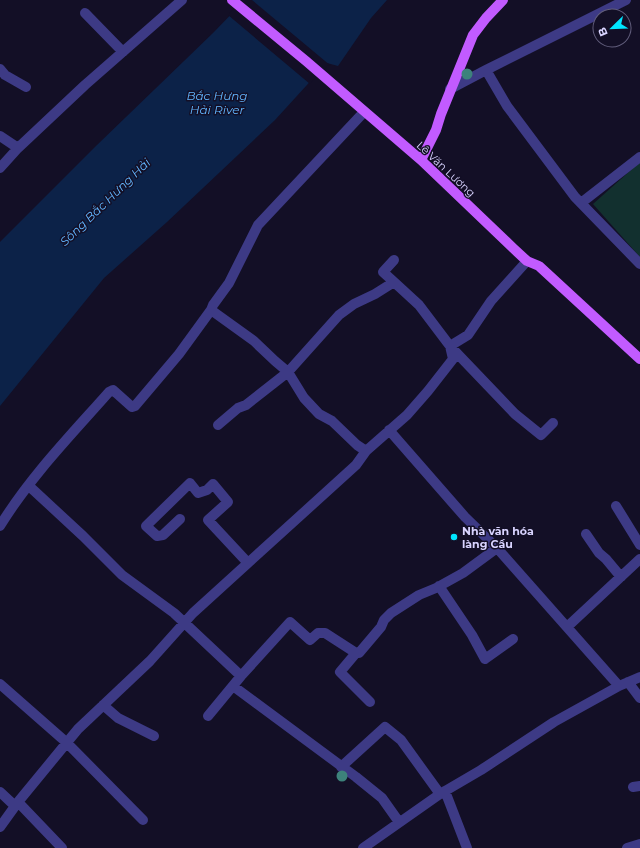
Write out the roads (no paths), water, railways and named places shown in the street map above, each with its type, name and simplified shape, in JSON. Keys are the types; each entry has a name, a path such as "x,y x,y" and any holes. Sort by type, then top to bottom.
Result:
{"main road":[{"name":"Lê Văn Lương","path":"232,0 334,85 420,160 527,261 539,266 640,359"},
{"path":"420,160 436,130 450,89 473,35 503,0"}],"street":[{"path":"0,168 18,148 182,0"},
{"path":"450,89 626,0"},
{"path":"85,13 123,52"},
{"path":"0,69 5,74 26,87"},
{"path":"486,70 508,106 575,197 640,264"},
{"path":"0,526 13,504 109,392 113,390 132,407 135,406 179,354 211,310 229,283 258,226 364,112"},
{"path":"0,136 18,148"},
{"path":"581,203 640,157"},
{"path":"394,260 383,272 419,305 450,346 515,414 541,435 553,423"},
{"path":"450,346 468,335 491,301 527,261"},
{"path":"218,425 238,408 246,405 288,372 339,315 354,304 375,294 394,282"},
{"path":"211,310 254,341 288,372 304,398 319,414 332,421 356,445 366,451"},
{"path":"0,827 16,804 66,742 150,660 193,613 356,465 366,451 407,415 453,359 450,346"},
{"path":"389,430 465,517 497,548 567,627 640,698"},
{"path":"180,519 163,534 157,536 146,526 190,483 198,493 207,490 213,484 228,502 208,520 248,563"},
{"path":"29,486 83,536 122,575 174,613 241,676"},
{"path":"616,506 640,545"},
{"path":"586,534 599,553 621,577"},
{"path":"370,702 340,672 356,653 359,653 391,613 419,595 440,586 463,573 497,548"},
{"path":"567,627 640,559"},
{"path":"440,586 472,635 485,659 513,639"},
{"path":"208,716 232,686 290,622 310,640 318,633 325,633 356,653"},
{"path":"363,848 443,792 554,722 624,684 640,677"},
{"path":"0,684 66,742 143,820"},
{"path":"232,686 356,777 382,798 399,822"},
{"path":"103,705 118,718 154,736"},
{"path":"341,767 385,727 401,740 443,792 467,848"},
{"path":"0,792 16,804 62,848"},
{"path":"627,848 640,844"}],"water":[{"name":"Bắc Hưng Hải River","path":"245,0 387,0 371,18 338,66 327,63 275,120 167,222 104,278 0,406 0,242"}],"place":[{"name":"Nhà văn hóa làng Cầu","path":"454,537"}],"water label":[{"name":"Sông Bắc Hưng Hải","path":"105,202"}]}
